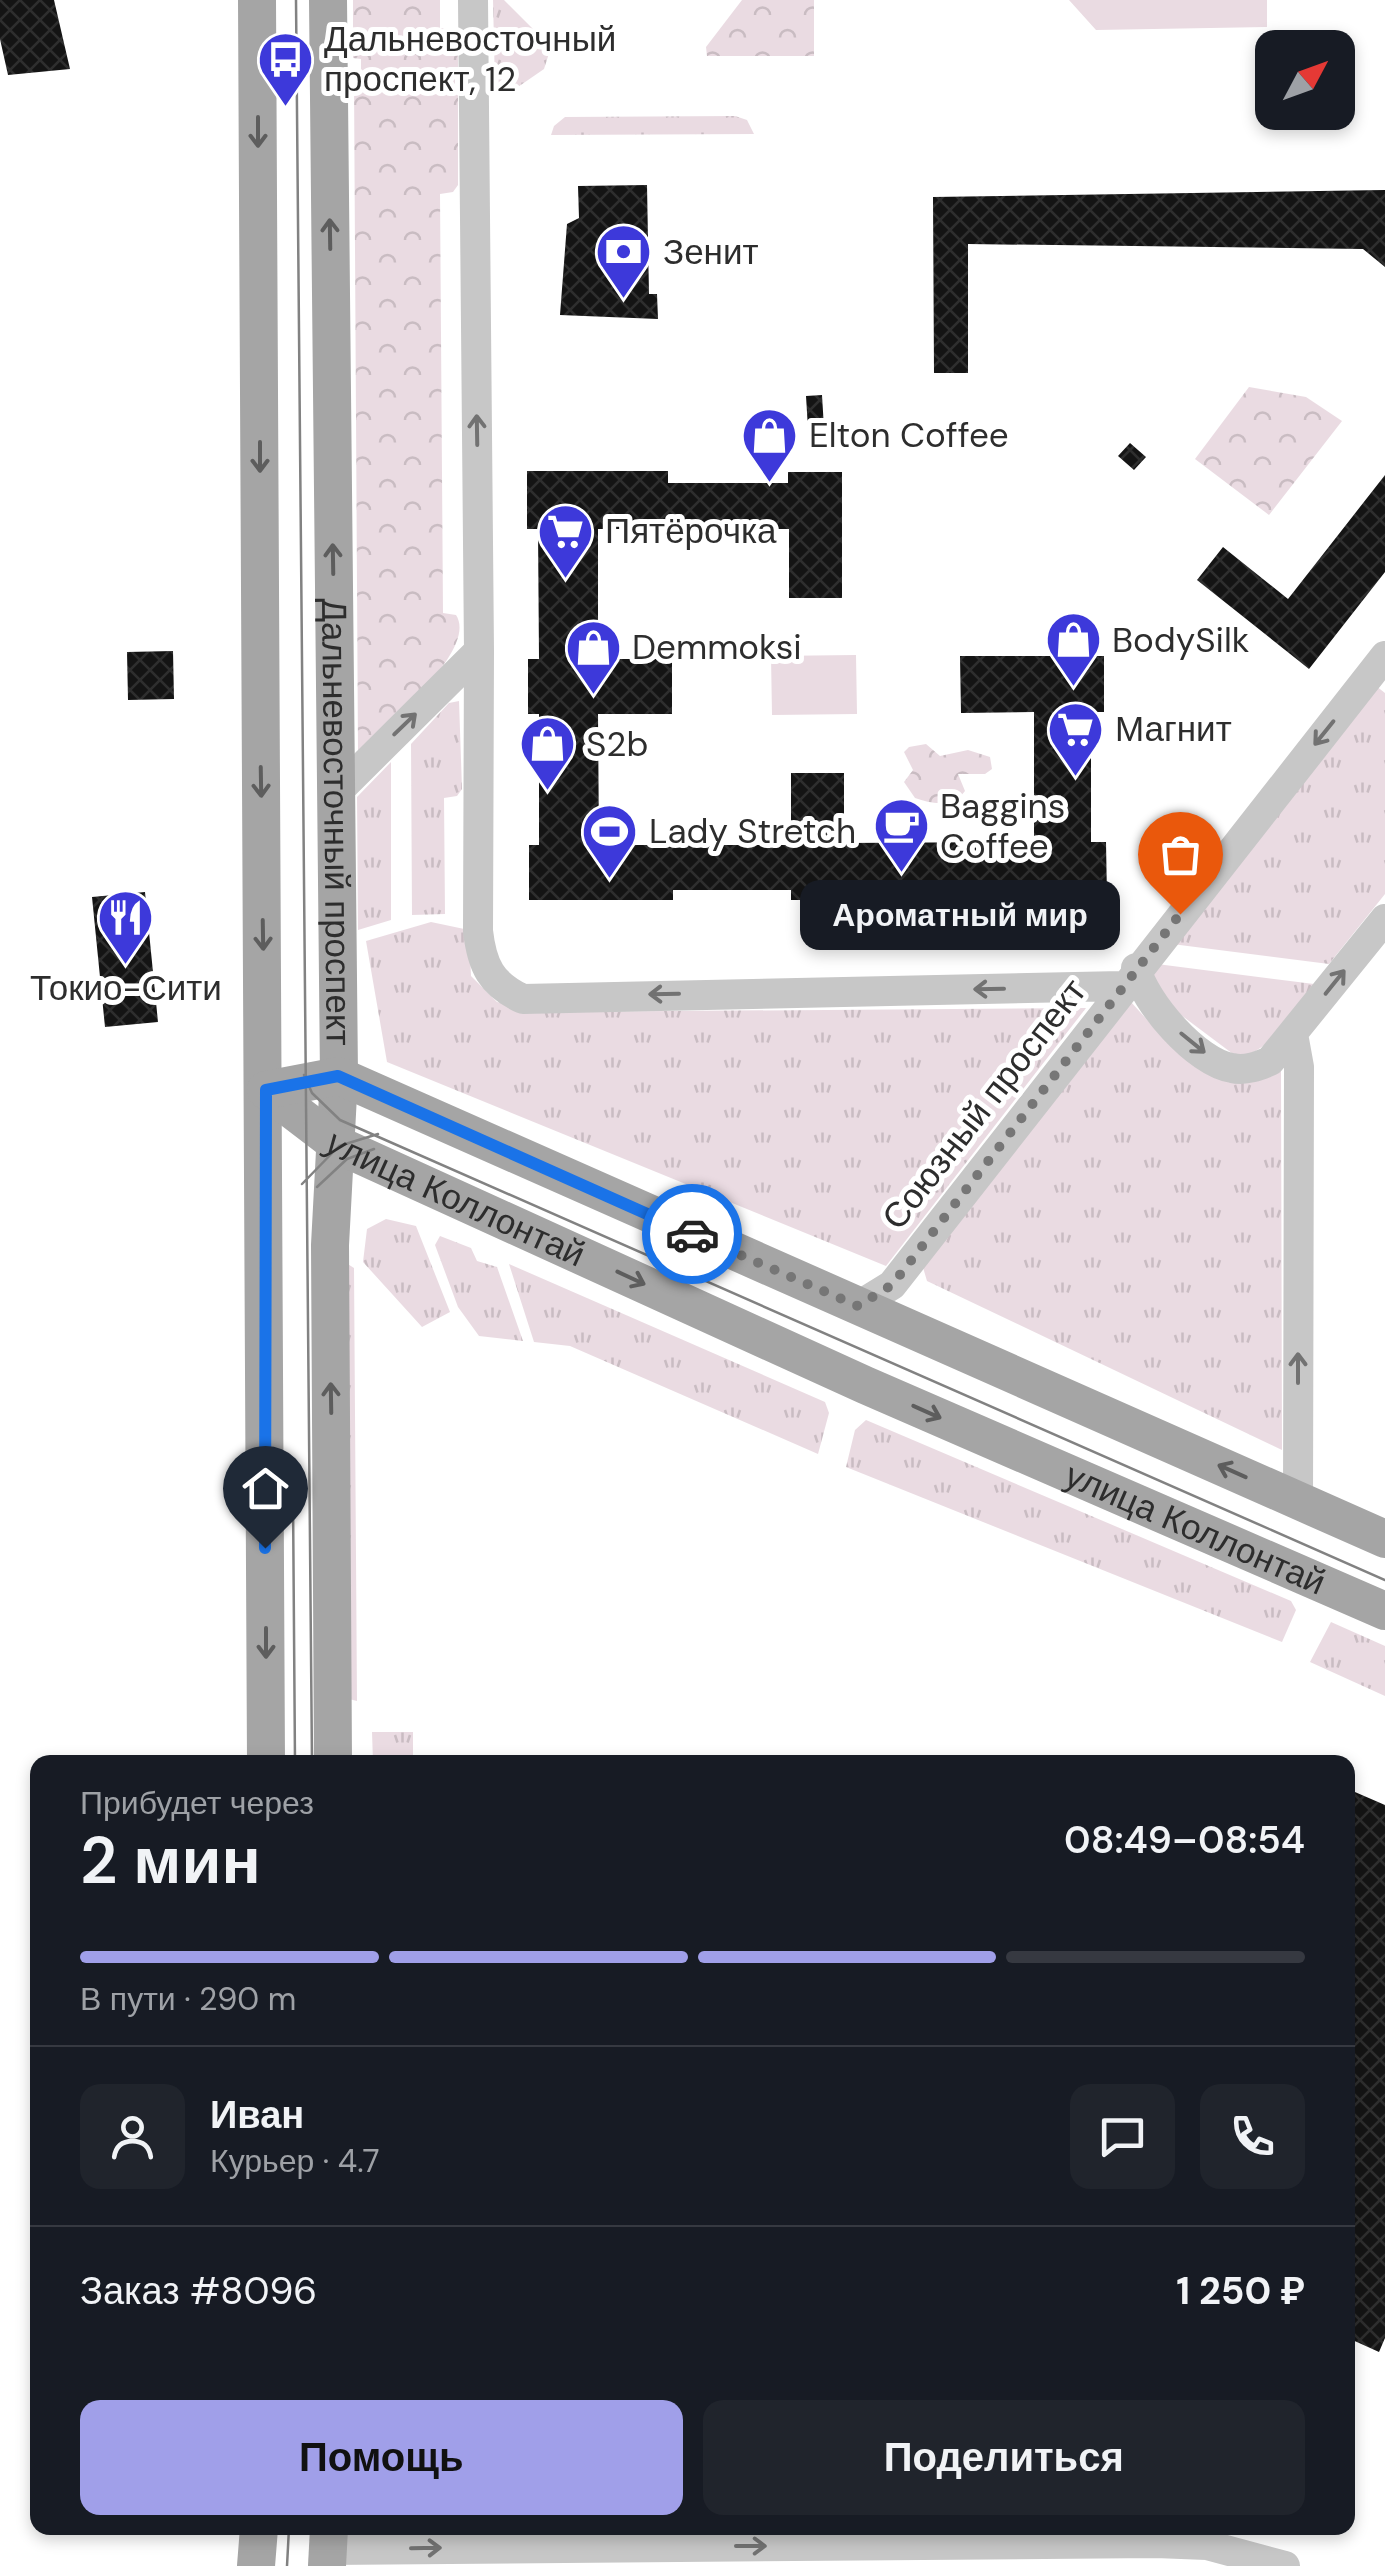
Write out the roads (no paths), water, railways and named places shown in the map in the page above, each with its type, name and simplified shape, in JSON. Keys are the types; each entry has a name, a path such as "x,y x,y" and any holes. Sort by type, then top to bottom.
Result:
{"main road":[{"name":"Дальневосточный проспект","path":"257,0 266,1090 266,1755"},
{"name":"Дальневосточный проспект","path":"328,0 338,1076 338,1144 330,1245 333,1755"},
{"name":"улица Коллонтай","path":"266,1090 338,1076 1385,1539"},
{"name":"улица Коллонтай","path":"266,1090 338,1144 866,1385 1385,1611"},
{"path":"256,2566 258,2535"}],"street":[{"path":"473,0 478,918 484,968 507,992 524,998 1129,977 1156,1014 1219,1064 1253,1068 1270,1061 1385,919"},
{"path":"336,793 479,651"},
{"name":"Союзный проспект","path":"858,1306 892,1285 1129,977 1385,656"},
{"path":"1293,1034 1299,1068 1298,1500"},
{"path":"328,2548 1156,2543 1206,2545 1285,2566"}],"tram line":[{"path":"296,0 312,1755"},
{"path":"304,1075 312,1093 340,1120 1385,1580"},
{"path":"302,1184 339,1146 378,1134"},
{"path":"317,1187 347,1159 374,1149"},
{"path":"293,1498 295,1755"},
{"path":"287,2566 289,2535"}],"place":[{"name":"Дальневосточный проспект, 12","path":"285,108"},
{"name":"Зенит","path":"624,301"},
{"name":"Elton Coffee","path":"770,484"},
{"name":"Пятёрочка","path":"566,580"},
{"name":"BodySilk","path":"1073,689"},
{"name":"Demmoksi","path":"593,696"},
{"name":"Магнит","path":"1076,778"},
{"name":"S2b","path":"547,793"},
{"name":"Baggins Coffee","path":"901,875"},
{"name":"Lady Stretch","path":"610,880"},
{"name":"Ароматный мир","path":"1180,914"},
{"name":"Токио-Сити","path":"126,966"}]}
